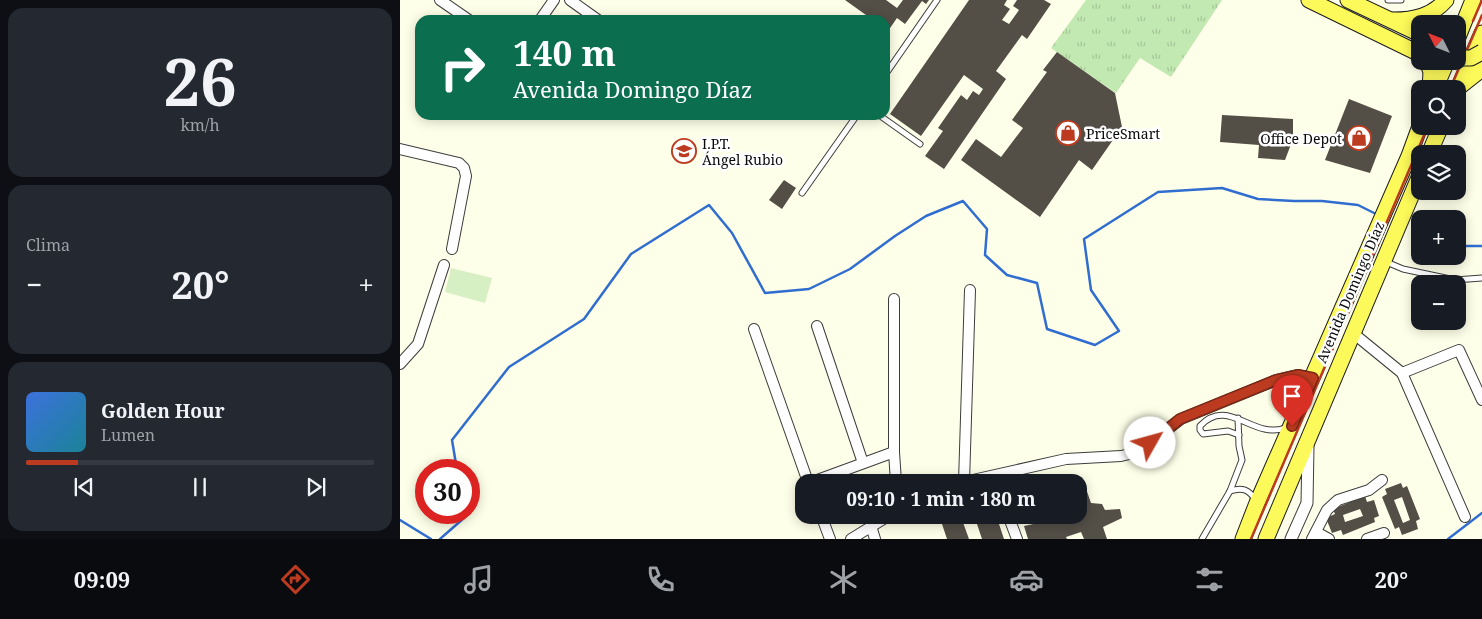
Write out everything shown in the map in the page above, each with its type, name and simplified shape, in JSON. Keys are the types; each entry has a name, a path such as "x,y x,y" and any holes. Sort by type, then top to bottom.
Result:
{"main road":[{"path":"1309,0 1411,50"},
{"path":"1322,0 1411,31"},
{"path":"1348,0 1411,38"},
{"path":"1387,23 1408,20 1432,13 1446,0"},
{"path":"1466,17 1473,0"},
{"path":"1462,80 1482,33"},
{"path":"1466,58 1471,58 1482,52"},
{"path":"1466,83 1480,72"},
{"name":"Avenida Domingo Díaz","path":"1243,539 1417,135"},
{"name":"Avenida Domingo Díaz","path":"1266,539 1411,196"}],"street":[{"path":"440,0 462,15"},
{"path":"544,15 554,0"},
{"path":"570,0 591,15"},
{"path":"400,148 459,163 464,168 466,176 452,248"},
{"path":"400,364 418,344 444,265"},
{"path":"964,474 970,290"},
{"path":"894,299 895,474"},
{"path":"817,326 863,463"},
{"path":"754,329 805,474"},
{"path":"1352,333 1402,373 1465,517"},
{"path":"1402,373 1458,350 1482,400"},
{"path":"999,474 1066,459 1121,456 1138,452 1180,419 1212,412 1276,380 1298,375 1313,378"},
{"path":"1291,539 1307,503 1308,438"},
{"path":"833,474 894,452"},
{"path":"1313,539 1327,510 1332,505 1338,500 1369,490 1382,480"},
{"path":"824,524 830,539"},
{"path":"851,539 874,524"},
{"path":"1011,524 1017,539"},
{"path":"871,526 875,539"},
{"path":"1368,539 1384,533"},
{"path":"1313,539 1320,534 1329,539"}],"lane":[{"path":"890,68 938,0"},
{"path":"1388,0 1401,0"},
{"path":"802,193 853,120"},
{"path":"886,120 920,144"},
{"path":"1384,261 1403,269 1455,280 1482,278"},
{"path":"1238,435 1228,431 1203,434 1200,426 1212,412 1230,415 1267,431 1280,430 1292,426"},
{"path":"1202,539 1230,491 1242,460 1238,435 1238,418"},
{"path":"1230,491 1240,488 1247,490 1258,503"}],"green space":[{"path":"1086,0 1222,0 1171,77 1140,58 1116,93 1051,48"},
{"path":"451,268 492,278 485,303 445,292"}],"building":[{"path":"845,0 886,0 897,8 903,0 929,0 926,4 922,1 905,24 897,18 890,28 890,15 866,15"},
{"path":"969,0 1007,0 1004,5 1010,9 1002,20 1009,24 1019,10 1013,6 1017,0 1044,0 1051,4 1027,39 1022,35 996,71 1006,79 944,169 925,156 943,131 938,128 961,95 967,100 973,91 979,95 983,89 964,75 921,136 890,114"},
{"name":"PriceSmart","path":"1057,52 1115,93 1122,127 1092,170 1079,160 1040,217 961,160 976,139 1001,157 1023,128 1012,120 1047,72 1043,70"},
{"name":"Office Depot","path":"1349,99 1392,116 1370,173 1325,160"},
{"path":"1222,115 1293,119 1293,139 1285,160 1258,158 1259,145 1220,142"},
{"path":"784,180 796,188 782,209 769,200"},
{"path":"1401,483 1403,488 1407,486 1420,519 1416,521 1418,529 1402,535 1399,527 1395,529 1382,497 1387,494 1385,489","holes":["1402,497 1410,520 1403,523 1394,500"]},
{"path":"1087,491 1091,503 1102,504 1105,510 1120,509 1122,518 1103,527 1107,539 1084,539 1081,532 1066,537 1067,539 1028,539 1024,526 1033,524 1087,524"},
{"path":"1365,496 1367,502 1374,500 1379,516 1374,518 1375,522 1343,535 1341,530 1332,533 1326,518 1335,514 1333,509","holes":["1360,509 1363,516 1345,522 1343,515"]},
{"path":"942,524 964,524 969,539 947,539"},
{"path":"977,524 999,524 1004,539 982,539"}],"waterway":[{"path":"455,459 452,440 509,367 584,319 631,254 709,205 732,233 765,293 809,289 850,269 926,216 963,201 987,229 985,255 1007,275 1037,283 1047,329 1095,345 1119,331 1091,290 1084,239 1158,192 1222,188 1258,199 1322,201 1358,205 1374,213"},
{"path":"1466,246 1482,246"},
{"path":"1448,539 1482,513"},
{"path":"400,520 431,539"},
{"path":"440,539 457,524"}],"railway":[{"path":"1473,21 1482,0"},
{"path":"1454,80 1482,15"},
{"path":"1251,539 1424,135"}],"place":[{"name":"PriceSmart","path":"1068,133"},
{"name":"Office Depot","path":"1359,138"},
{"name":"I.P.T. Ángel Rubio","path":"684,151"}],"route":[{"path":"1150,443 1180,419 1276,380 1298,375 1313,378 1292,426"}]}
